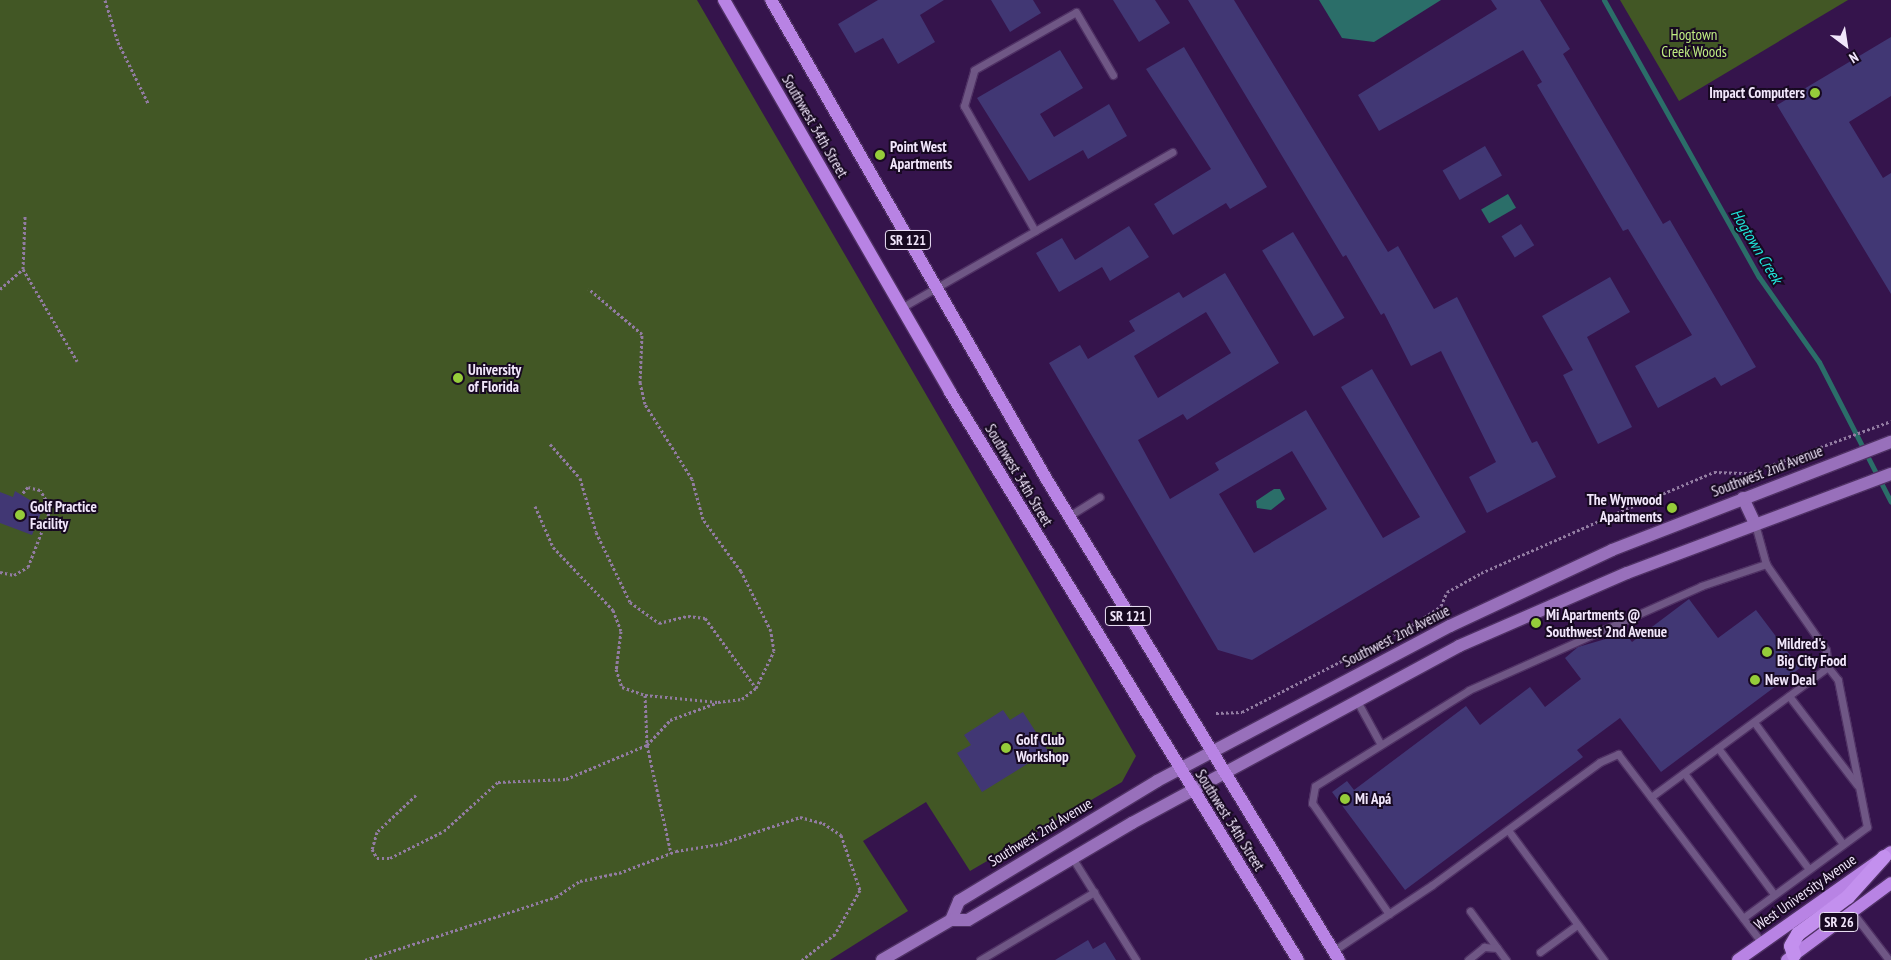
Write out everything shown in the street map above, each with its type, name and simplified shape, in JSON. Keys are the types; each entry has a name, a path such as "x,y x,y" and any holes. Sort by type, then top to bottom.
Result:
{"highway":[{"path":"1790,957 1791,946 1798,934 1848,897 1888,854"}],"main road":[{"name":"Southwest 34th Street","path":"724,0 901,308 1192,790 1298,960"},
{"name":"Southwest 34th Street","path":"771,0 1069,516 1223,774 1336,956"},
{"name":"Southwest 2nd Avenue","path":"951,920 959,901 1179,768 1450,626 1612,550 1811,471 1891,442"},
{"path":"884,960 951,920 968,920 1192,790 1357,701 1548,605 1820,499 1891,474"},
{"path":"1743,498 1755,524"},
{"name":"West University Avenue","path":"1738,960 1888,854"},
{"name":"SR 26","path":"1790,957 1891,883"}],"lane":[{"path":"1035,231 964,106 974,70 1076,12 1113,75"},
{"path":"901,308 1172,152"},
{"path":"1069,516 1100,497"},
{"path":"1743,918 1867,827 1838,680 1828,667 1826,650 1766,564 1755,524"},
{"path":"1389,914 1312,803 1315,786 1380,743 1469,690 1554,650 1766,564"},
{"path":"1652,797 1828,667"},
{"path":"1789,696 1859,787"},
{"path":"1357,701 1380,743"},
{"path":"1754,722 1843,844"},
{"path":"1718,748 1809,869"},
{"path":"1336,956 1389,914 1618,754 1762,943"},
{"path":"1684,773 1774,894"},
{"path":"1508,830 1604,960"},
{"path":"1073,859 1136,960"},
{"path":"980,960 1094,892"},
{"path":"1470,911 1506,960"},
{"path":"1852,912 1889,960"},
{"path":"1540,952 1578,924"},
{"path":"1468,960 1484,947 1498,948"}],"path":[{"path":"105,0 118,42 148,103"},
{"path":"25,216 23,269 77,361"},
{"path":"0,288 23,269"},
{"path":"535,506 553,547 613,610 622,638 616,663 619,683 645,696 718,702 742,699 756,688 774,651 771,631 742,571 703,519 685,466 645,404 640,383 642,334 589,288"},
{"path":"1216,713 1242,712 1416,623 1441,606 1447,592 1529,551 1714,472 1750,473 1891,421"},
{"path":"550,444 580,478 596,532 630,602 659,623 688,616 705,618 756,688"},
{"path":"0,572 14,575 28,567 51,508 40,490 28,487 22,494"},
{"path":"645,696 647,745 671,853"},
{"path":"416,795 378,832 372,850 377,858 390,858 444,831 498,782 510,778 555,783 647,745 670,720 718,702"},
{"path":"365,960 551,899 580,881 620,873 671,853 720,844 790,818 805,817 836,830 845,842 859,896 828,943 802,960"}],"green space":[{"name":"University of Florida","path":"0,0 697,0 1136,756 1122,782 970,871 926,802 863,841 908,911 830,960 0,960"},
{"name":"Hogtown Creek Woods","path":"1620,0 1848,0 1679,101"}],"shaded area":[{"path":"1319,0 1441,0 1374,42 1342,38"},
{"path":"1508,194 1516,208 1489,223 1481,210"},
{"path":"1274,489 1280,489 1285,499 1271,510 1257,508 1256,501"}],"building":[{"path":"878,0 944,0 920,15 935,42 898,64 883,38 855,53 838,24"},
{"path":"991,0 1033,0 1041,13 1010,32"},
{"path":"1113,0 1155,0 1170,23 1139,42"},
{"path":"1188,0 1234,0 1388,252 1398,246 1434,309 1457,297 1532,443 1537,441 1556,477 1487,513 1469,477 1496,462 1441,351 1411,366 1384,313 1381,315 1346,255 1343,257"},
{"path":"1491,0 1540,0 1570,49 1563,54 1663,224 1670,220 1756,367 1721,386 1715,377 1658,408 1635,366 1692,335 1628,229 1623,231 1537,85 1542,82 1523,50 1379,131 1358,95 1497,9"},
{"path":"1891,37 1891,96 1849,122 1883,178 1891,173 1891,294 1777,105"},
{"path":"1184,47 1267,187 1230,209 1226,203 1173,235 1154,204 1211,169 1146,69"},
{"path":"1060,50 1083,88 1040,114 1054,137 1109,104 1127,136 1088,159 1083,150 1029,181 977,98"},
{"path":"1485,146 1502,175 1460,200 1443,170"},
{"path":"1521,224 1534,245 1515,257 1501,236"},
{"path":"1129,226 1149,257 1110,281 1102,267 1059,292 1036,253 1062,238 1075,260"},
{"path":"1293,232 1345,318 1314,336 1262,251"},
{"path":"1225,273 1279,363 1187,420 1183,414 1138,440 1170,499 1219,470 1215,463 1306,410 1383,538 1420,517 1341,387 1372,369 1466,532 1252,660 1218,650 1049,363 1080,345 1088,359 1135,331 1129,321 1179,292 1183,298","holes":["1206,312 1231,353 1158,398 1134,356","1292,451 1327,509 1254,553 1219,494"]},
{"path":"1610,277 1630,312 1587,337 1632,427 1598,444 1563,375 1573,370 1542,316"},
{"name":"Golf Practice Facility","path":"15,491 43,508 32,535 0,523 0,492 13,497"},
{"path":"1689,599 1718,638 1756,610 1800,668 1661,772 1620,718 1577,750 1583,757 1405,890 1332,792 1347,781 1354,790 1466,706 1480,725 1530,687 1545,707 1581,679 1565,658 1578,647 1609,638 1621,628 1632,642"},
{"name":"Golf Club Workshop","path":"1003,710 1010,720 1023,712 1048,751 982,792 957,753 971,745 964,735"},
{"path":"1088,940 1093,949 1105,942 1116,960 1055,960"}],"waterway":[{"name":"Hogtown Creek","path":"1604,0 1759,277 1819,362 1891,502"}],"place":[{"name":"Impact Computers","path":"1815,93"},
{"name":"Point West Apartments","path":"880,155"},
{"name":"University of Florida","path":"458,378"},
{"name":"The Wynwood Apartments","path":"1672,508"},
{"name":"Golf Practice Facility","path":"20,515"},
{"name":"Mi Apartments @ Southwest 2nd Avenue","path":"1536,623"},
{"name":"Mildred's Big City Food","path":"1767,652"},
{"name":"New Deal","path":"1755,680"},
{"name":"Golf Club Workshop","path":"1006,748"},
{"name":"Mi Apá","path":"1345,799"}]}
